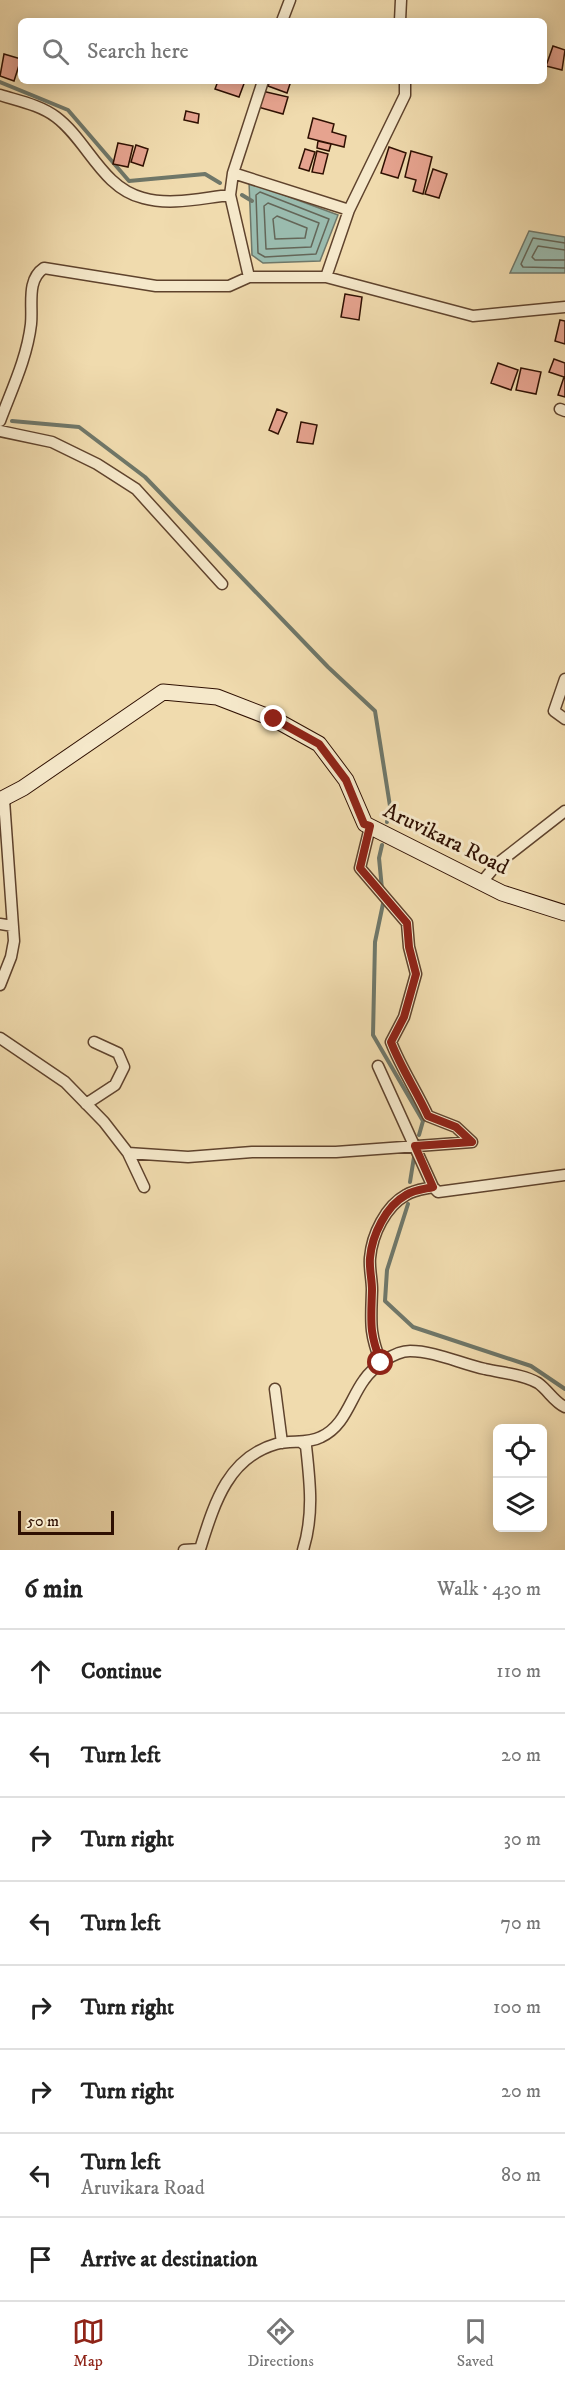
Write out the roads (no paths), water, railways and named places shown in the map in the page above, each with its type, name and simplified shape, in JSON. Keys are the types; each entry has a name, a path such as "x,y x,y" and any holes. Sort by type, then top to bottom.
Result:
{"main road":[{"name":"Aruvikara Road","path":"2,800 163,692 217,697 274,719 319,744 346,780 364,824 502,892 565,913"}],"street":[{"path":"283,18 290,0"},
{"path":"400,18 401,0"},
{"path":"249,277 230,195 233,173 262,84"},
{"path":"326,277 349,210 405,95 405,84"},
{"path":"0,95 42,108 57,118 118,188 141,198 166,202 230,195"},
{"path":"233,173 349,210"},
{"path":"0,421 25,354 31,324 32,286 35,278 44,268 50,267 115,281 156,286 229,286 249,277 326,277 473,316 565,307"},
{"path":"0,431 52,442 98,464 136,489 222,584"},
{"path":"565,679 554,711 565,719"},
{"path":"0,985 12,957 14,941 2,800"},
{"path":"482,882 497,864 565,811"},
{"path":"128,1153 188,1156 472,1142 456,1127 428,1116 418,1094 401,1069 391,1042 404,1017 416,974 409,947 407,923 392,903 373,886 360,868 370,826"},
{"path":"0,924 13,926"},
{"path":"0,1038 65,1082 87,1104 128,1153 144,1187"},
{"path":"87,1104 115,1085 124,1067 118,1053 94,1042"},
{"path":"378,1066 433,1187 441,1193 528,1178 565,1175"},
{"path":"381,1363 372,1338 369,1317 372,1290 370,1259 373,1241 394,1204 408,1193 433,1187"},
{"path":"184,1550 200,1549 218,1494 236,1468 263,1448 319,1438 346,1413 364,1379 381,1363 410,1351 517,1375 538,1384 565,1407"},
{"path":"275,1389 282,1443"},
{"path":"301,1442 306,1446 311,1491 309,1530 303,1550"}],"water":[{"path":"249,182 338,215 320,261 263,263 252,255"},
{"path":"529,231 565,237 565,273 510,273"}],"waterway":[{"path":"0,82 68,110 129,181 205,174 220,183"},
{"path":"242,195 252,201"},
{"path":"12,421 79,427 145,477 328,667 375,711 390,806 387,822"},
{"path":"382,845 379,858 382,889"},
{"path":"384,899 375,942 373,1035 423,1121 419,1135"},
{"path":"410,1182 414,1157"},
{"path":"408,1204 387,1270 385,1301 413,1327 531,1366 565,1389"}]}
